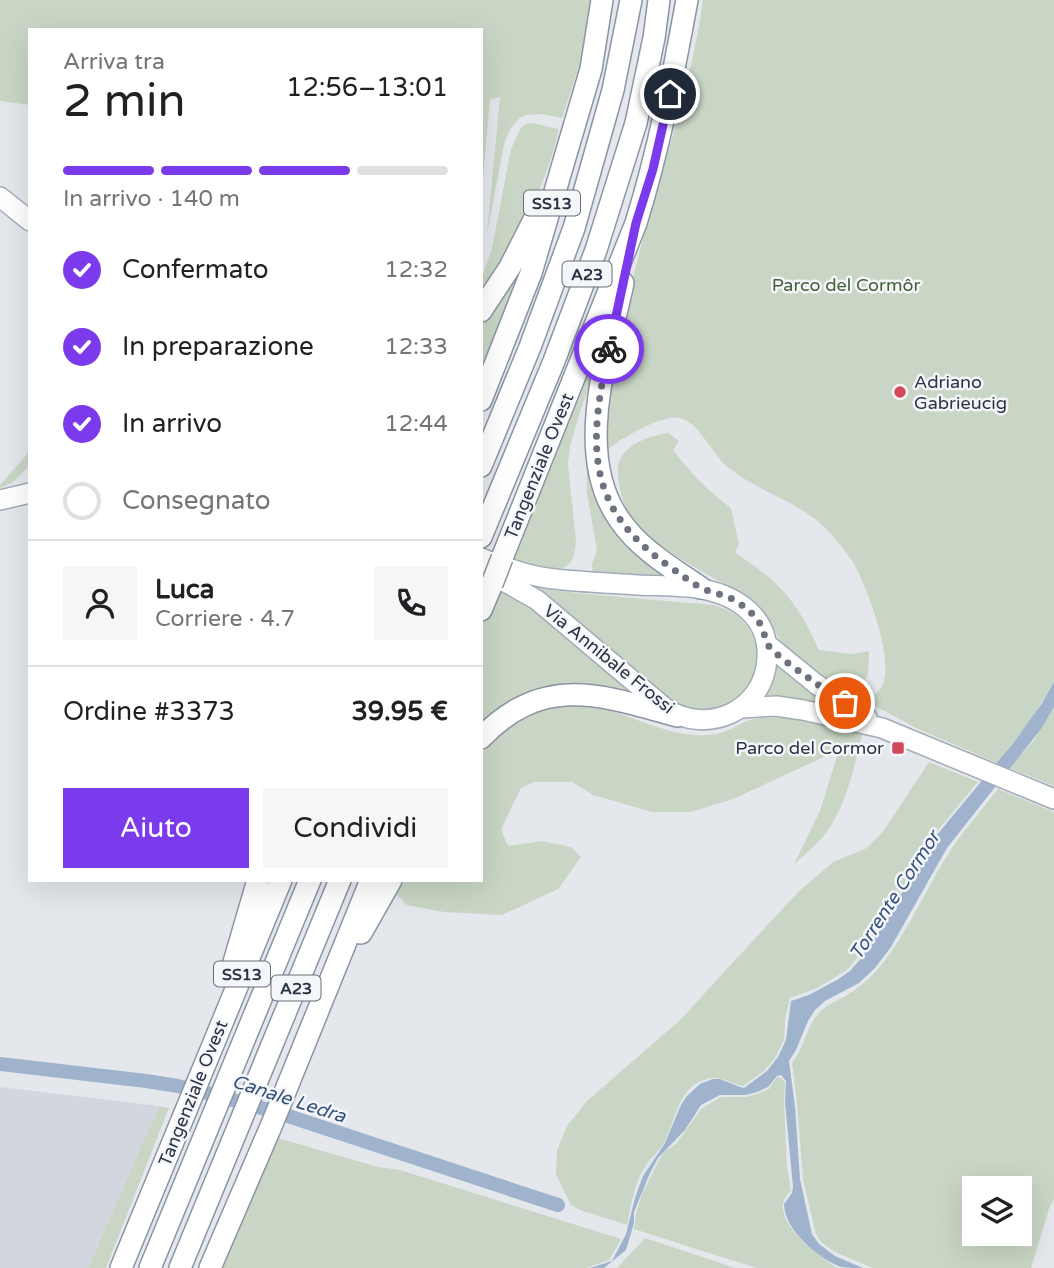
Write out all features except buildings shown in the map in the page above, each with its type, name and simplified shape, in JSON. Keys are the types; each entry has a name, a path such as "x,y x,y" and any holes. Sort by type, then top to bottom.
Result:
{"highway":[{"name":"SS13","path":"483,395 531,272 576,123 591,69 602,0"},
{"name":"A23","path":"483,461 530,347 574,228 613,90 631,0"},
{"name":"A23","path":"483,532 554,361 596,250 636,122 654,38 659,0"},
{"name":"Tangenziale Ovest","path":"483,599 492,558 636,223 653,169 687,0"},
{"path":"483,308 510,267 542,205 576,123"},
{"path":"636,223 600,390 596,440 600,472 610,506 619,521 658,559 701,588"},
{"path":"483,736 496,723 520,708 556,695 609,697 677,716"},
{"path":"200,1075 201,1043 231,970 257,882"},
{"name":"Tangenziale Ovest","path":"121,1268 280,882"},
{"name":"A23","path":"150,1268 309,882"},
{"name":"A23","path":"180,1268 339,882"},
{"path":"210,1268 370,882"},
{"path":"321,1002 390,882"}],"main road":[{"path":"0,197 28,219"},
{"path":"0,500 28,493"},
{"path":"0,500 28,503"},
{"name":"Via Annibale Frossi","path":"492,558 518,573 548,578 701,588 726,596 749,611 760,623 767,644 816,684 882,728"},
{"name":"Via Annibale Frossi","path":"487,578 507,583 537,600 677,716 711,720 741,708 776,706 843,718 882,728 1054,799"},
{"path":"741,708 756,693 765,676 767,644"}],"shaded area":[{"path":"0,1087 159,1106 88,1268 0,1268"}],"green space":[{"path":"0,0 596,0 584,51 562,118 542,114 527,115 520,118 510,129 504,144 487,234 500,97 490,100 483,178 483,28 190,28 190,25 189,28 28,28 28,105 0,101"},
{"name":"Parco del Cormôr","path":"703,0 1054,0 1054,682 1029,722 997,763 918,729 868,702 881,688 885,675 878,624 854,564 836,540 815,519 738,475 722,462 694,426 680,418 651,424 619,441 604,453 611,386 623,321 687,81"},
{"path":"526,124 559,129 532,211 483,295 483,274 492,249 511,149 520,129"},
{"path":"532,245 483,361 483,316"},
{"path":"598,341 568,464 576,541 573,558 565,567 558,569 532,566 510,559"},
{"path":"589,430 592,478 607,519 623,540 680,580 593,573 592,564 597,550 587,493 586,451"},
{"path":"668,433 679,441 673,450 686,466 731,508 739,544 735,553 764,573 786,594 819,650 851,654 869,651 868,674 860,689 850,691 807,665 784,645 754,601 687,563 640,531 621,493 618,476 620,460 624,453 637,443"},
{"path":"28,453 28,467 12,483 0,488"},
{"path":"523,583 576,593 713,605 731,612 745,624 754,638 756,670 749,686 737,698 719,707 699,710 684,706 664,694 547,597"},
{"path":"498,587 540,612 635,693 602,685 574,684 554,688 483,730 483,621"},
{"path":"776,661 849,711 764,698 772,681"},
{"path":"562,705 606,710 665,730 693,735 717,734 750,720 777,717 822,723 862,735 839,811 826,833 794,864 820,811 839,750 733,799 691,812 652,812 593,795 572,782 534,782 521,788 501,830 508,846 542,841 571,847 581,857 558,889 502,915 444,912 407,905 394,892 399,882 483,882 483,752 517,722"},
{"path":"1054,707 1054,786 1009,768 1035,739"},
{"path":"929,762 978,782 924,847 891,910 868,945 847,970 817,988 790,998 784,1040 775,1058 764,1071 743,1086 712,1078 697,1083 690,1089 679,1105 664,1143 641,1175 633,1195 627,1225 571,1205 556,1175 557,1151 567,1126 587,1101 680,1020 797,893 833,862 865,849 882,833"},
{"path":"998,789 1054,812 1054,1199 1031,1268 873,1268 835,1252 821,1242 816,1234 803,1179 792,1063 820,1012 863,983 886,959 952,848"},
{"path":"777,1077 785,1082 787,1167 791,1191 784,1201 783,1212 796,1234 818,1255 838,1268 756,1268 634,1229 642,1194 659,1160 665,1151 676,1144 702,1108 721,1097 757,1094 769,1089"},
{"path":"159,1106 169,1108 106,1268 88,1268"},
{"path":"274,1137 378,1167 400,1170 621,1239 609,1260 586,1268 221,1268"},
{"path":"645,1238 735,1268 617,1268"}],"water":[{"path":"1054,682 1054,707 1041,729 947,848 891,947 859,983 825,1001 815,1010 789,1061 800,1179 812,1234 819,1244 835,1256 863,1268 841,1267 832,1263 804,1242 790,1224 784,1204 793,1187 785,1102 786,1081 781,1075 768,1087 757,1092 746,1095 720,1095 701,1105 685,1130 658,1158 650,1173 634,1212 634,1223 626,1250 604,1268 590,1268 612,1261 626,1234 643,1176 665,1143 687,1096 700,1084 713,1079 744,1088 767,1071 786,1040 791,1001 837,980 858,962 893,911 926,848 1014,742"}],"waterway":[{"name":"Canale Ledra","path":"0,1064 146,1081 211,1094 279,1113 558,1205"}],"way so far":[{"path":"609,349 598,409 597,458 605,493 619,521 658,559 701,588 726,596 749,611 760,623 767,644 816,684 845,703"}],"place":[{"name":"Adriano Gabrieucig","path":"900,392"},
{"name":"Parco del Cormor","path":"898,748"}],"route":[{"path":"609,349 636,223 653,169 670,94"}],"water label":[{"name":"Torrente Cormor","path":"894,895"}]}
